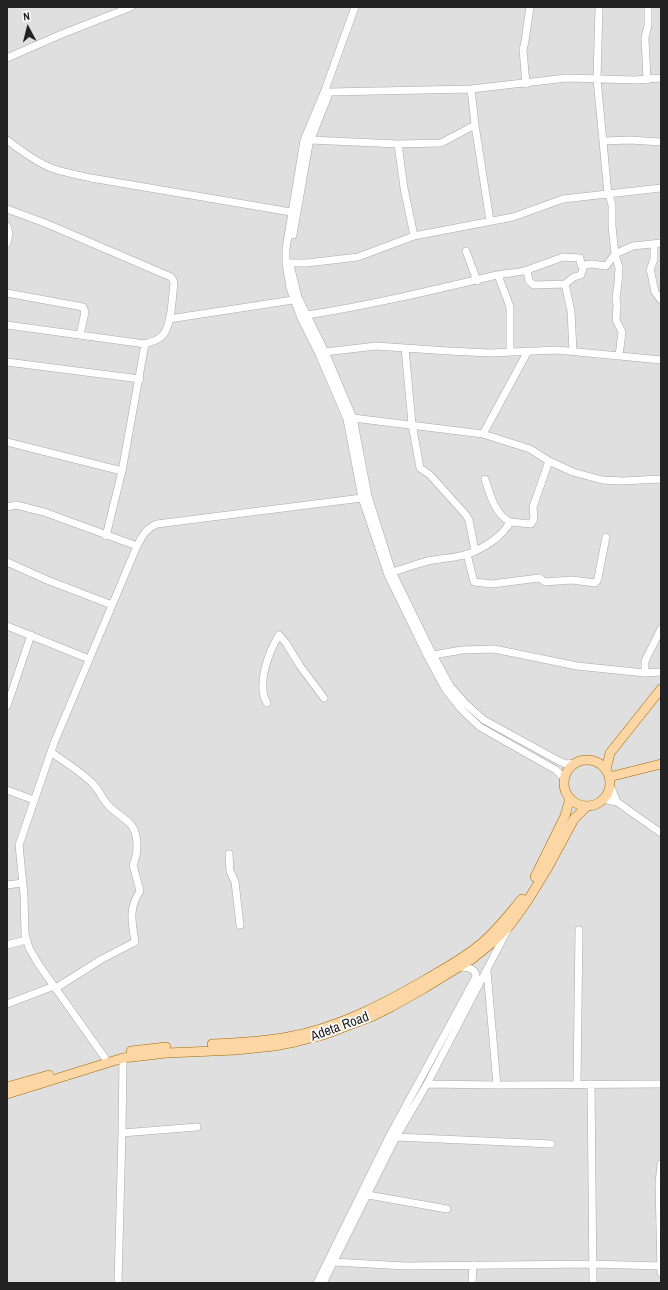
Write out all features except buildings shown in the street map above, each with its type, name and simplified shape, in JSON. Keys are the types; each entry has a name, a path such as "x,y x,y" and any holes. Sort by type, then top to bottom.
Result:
{"main road":[{"path":"593,761 610,753 661,689"},
{"path":"608,778 601,765 593,761 584,760 576,763 569,769 564,778 564,789 570,798 578,804 587,806 596,804 603,799 608,792 610,753"},
{"path":"608,778 661,764"},
{"name":"Adeta Road","path":"7,1094 123,1058 167,1053 236,1050 274,1046 323,1035 387,1002 456,961 484,941 524,897 565,816 570,798"},
{"name":"Adeta Road","path":"7,1088 130,1051 151,1048 257,1042 288,1037 373,1016 402,1002 459,967 493,942 510,925 539,882 574,819 587,806"}],"street":[{"path":"7,58 62,34 131,7"},
{"path":"355,7 329,92 310,140 297,198 291,212 286,249 288,284 293,300 329,369 352,418 368,496 392,572 433,655 446,690 462,710 480,727 556,770 564,778"},
{"path":"360,7 336,68 304,140 290,250 290,263 298,297 325,352 329,369 347,419 362,498 388,575 437,668 466,704 484,720 559,761 566,764 576,763"},
{"path":"526,84 523,50 530,7"},
{"path":"599,7 597,79 608,194 612,205 612,226 615,254 619,268 616,298 616,320 622,332 620,356"},
{"path":"647,80 645,38 648,25 648,7"},
{"path":"329,92 470,90 567,78 647,80 661,78"},
{"path":"470,90 490,221"},
{"path":"310,140 398,144 440,143 475,125"},
{"path":"7,140 53,169 91,178 291,212"},
{"path":"604,141 630,140 661,142"},
{"path":"398,144 404,188 414,236"},
{"path":"290,263 307,263 358,257 414,236 513,217 563,199 661,188"},
{"path":"7,326 145,344 162,337 166,331 174,283 171,277 45,223 8,210"},
{"path":"7,226 9,233 7,243"},
{"path":"307,315 354,308 498,275 527,270 563,257 580,258 581,265 592,264 606,266 615,254 636,246 657,243 650,270 655,292 661,300"},
{"path":"466,251 477,281"},
{"path":"527,270 529,281 534,286 564,284 581,275 584,265"},
{"path":"498,275 510,307 510,352"},
{"path":"564,284 571,311 573,351"},
{"path":"7,293 83,307 85,312 80,335"},
{"path":"169,319 293,300"},
{"path":"106,536 122,471 140,379 145,344"},
{"path":"325,352 376,346 483,353 557,350 661,360"},
{"path":"405,348 412,424 420,468 430,474 466,515 469,520 475,551"},
{"path":"483,434 528,351"},
{"path":"7,362 140,379"},
{"path":"352,418 412,424 483,434 530,449 549,461 573,472 602,480 623,482 661,479"},
{"path":"7,442 122,471"},
{"path":"485,479 490,496 502,517 510,522 531,524 534,519 533,507 549,461"},
{"path":"105,1058 39,965 29,948 25,934 23,883 19,845 51,752 137,546 147,529 157,524 362,498"},
{"path":"7,507 16,505 44,512 106,536 137,546"},
{"path":"392,572 427,561 467,554 475,551 488,544 507,529 510,522"},
{"path":"467,554 474,582 492,584 542,578 545,582 572,580 595,583 598,578 606,537"},
{"path":"7,562 112,605"},
{"path":"7,626 89,659"},
{"path":"645,673 646,661 661,629"},
{"path":"7,706 31,635"},
{"path":"267,703 263,689 263,677 272,646 279,635 324,698"},
{"path":"433,655 462,650 494,649 577,666 645,673 661,672"},
{"path":"7,1004 55,987 102,959 135,942 131,916 134,901 140,891 133,865 136,858 134,831 131,826 109,806 94,785 51,752"},
{"path":"608,778 618,802"},
{"path":"7,790 34,800"},
{"path":"603,799 618,802 661,833"},
{"path":"229,854 230,871 235,882 240,926"},
{"path":"7,885 23,883"},
{"path":"323,1283 396,1137 427,1084 510,925"},
{"path":"578,1084 579,930"},
{"path":"7,945 26,940"},
{"path":"317,1283 386,1144 476,977 474,970 459,967"},
{"path":"487,971 497,1085"},
{"path":"118,1283 123,1058"},
{"path":"427,1084 661,1084"},
{"path":"591,1084 593,1283"},
{"path":"122,1133 197,1127"},
{"path":"396,1137 551,1144"},
{"path":"333,1262 406,1266 593,1264 661,1269 659,1183 661,1164"},
{"path":"368,1195 447,1209"},
{"path":"472,1265 472,1283"}],"shaded area":[{"path":"7,7 661,7 661,1283 7,1283"}]}
